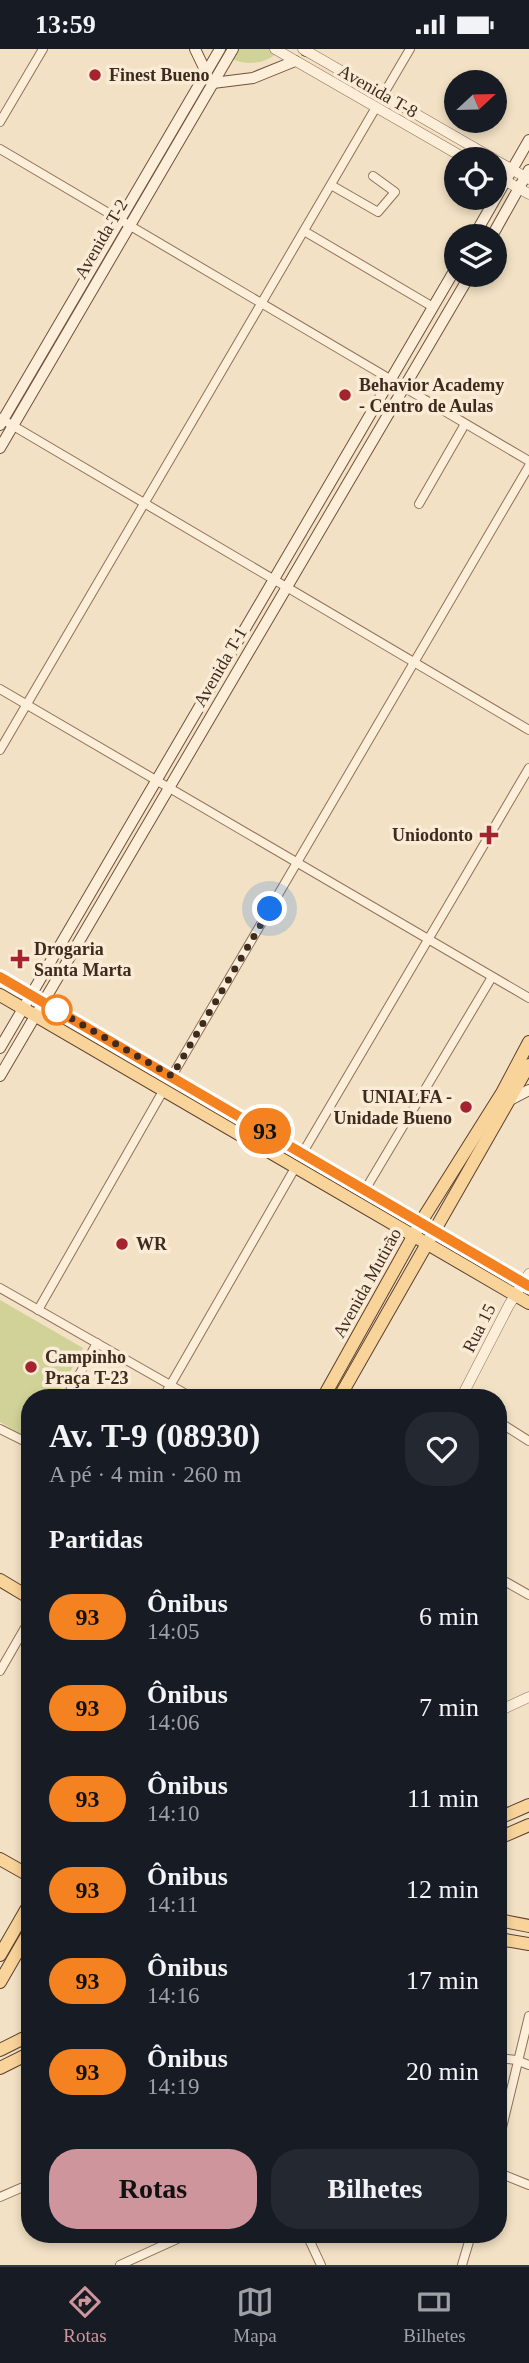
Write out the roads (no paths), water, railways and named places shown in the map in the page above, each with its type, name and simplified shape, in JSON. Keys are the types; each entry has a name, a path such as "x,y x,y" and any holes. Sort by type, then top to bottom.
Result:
{"main road":[{"path":"195,49 206,72"},
{"name":"Avenida T-2","path":"124,224 220,49"},
{"name":"Avenida T-2","path":"0,447 4,422 233,49"},
{"path":"213,83 253,78 295,61"},
{"path":"507,173 529,140"},
{"path":"501,224 524,191 528,175"},
{"name":"Avenida T-1","path":"0,1048 445,287"},
{"name":"Avenida T-1","path":"0,1076 463,287"},
{"path":"0,977 432,1231 527,1281"},
{"path":"0,995 529,1303"},
{"name":"Avenida Mutirão","path":"328,1389 413,1236 502,1093 529,1042"},
{"name":"Avenida Mutirão","path":"344,1389 529,1065"},
{"path":"508,1101 529,1090"},
{"path":"0,1580 21,1593"},
{"path":"507,1815 529,1805"},
{"path":"507,1835 529,1825"},
{"path":"0,1859 21,1871"},
{"path":"0,1955 21,1919"},
{"path":"507,1922 529,1926"},
{"path":"507,1940 529,1944"},
{"path":"0,1982 21,1946"},
{"path":"1,2048 21,2039"},
{"path":"0,2068 21,2058"}],"street":[{"path":"0,122 43,49"},
{"name":"Avenida T-8","path":"275,49 444,147"},
{"path":"383,95 410,49"},
{"name":"Avenida T-8","path":"305,50 473,147"},
{"path":"0,750 375,109"},
{"path":"0,149 529,464 172,1076"},
{"name":"Avenida T-8","path":"507,166 528,175"},
{"path":"331,185 377,212 395,192 373,176"},
{"path":"507,182 524,191"},
{"path":"304,231 433,307"},
{"path":"4,422 529,730"},
{"path":"419,504 465,424"},
{"path":"0,689 529,998"},
{"path":"302,1154 529,768"},
{"path":"365,1190 492,977"},
{"path":"38,1310 163,1091"},
{"path":"169,1389 295,1168"},
{"name":"Rua 15","path":"466,1389 515,1295 527,1281"},
{"path":"0,1288 176,1389"},
{"path":"71,1389 97,1342"},
{"path":"507,1427 529,1441"},
{"path":"0,1429 21,1440"},
{"path":"507,1583 529,1595"},
{"path":"0,1671 21,1635"},
{"path":"507,1707 529,1697"},
{"path":"507,2102 529,2016"},
{"path":"507,2059 529,2065"},
{"path":"507,2176 529,2185"},
{"path":"0,2197 21,2188"},
{"path":"120,2265 168,2243"},
{"path":"311,2243 321,2265"},
{"path":"462,2265 469,2243"}],"place":[{"name":"Finest Bueno","path":"95,75"},
{"name":"Behavior Academy - Centro de Aulas","path":"345,395"},
{"name":"Uniodonto","path":"489,835"},
{"name":"Drogaria Santa Marta","path":"20,959"},
{"name":"UNIALFA - Unidade Bueno","path":"466,1107"},
{"name":"WR","path":"122,1244"},
{"name":"Campinho Praça T-23","path":"31,1367"}]}
